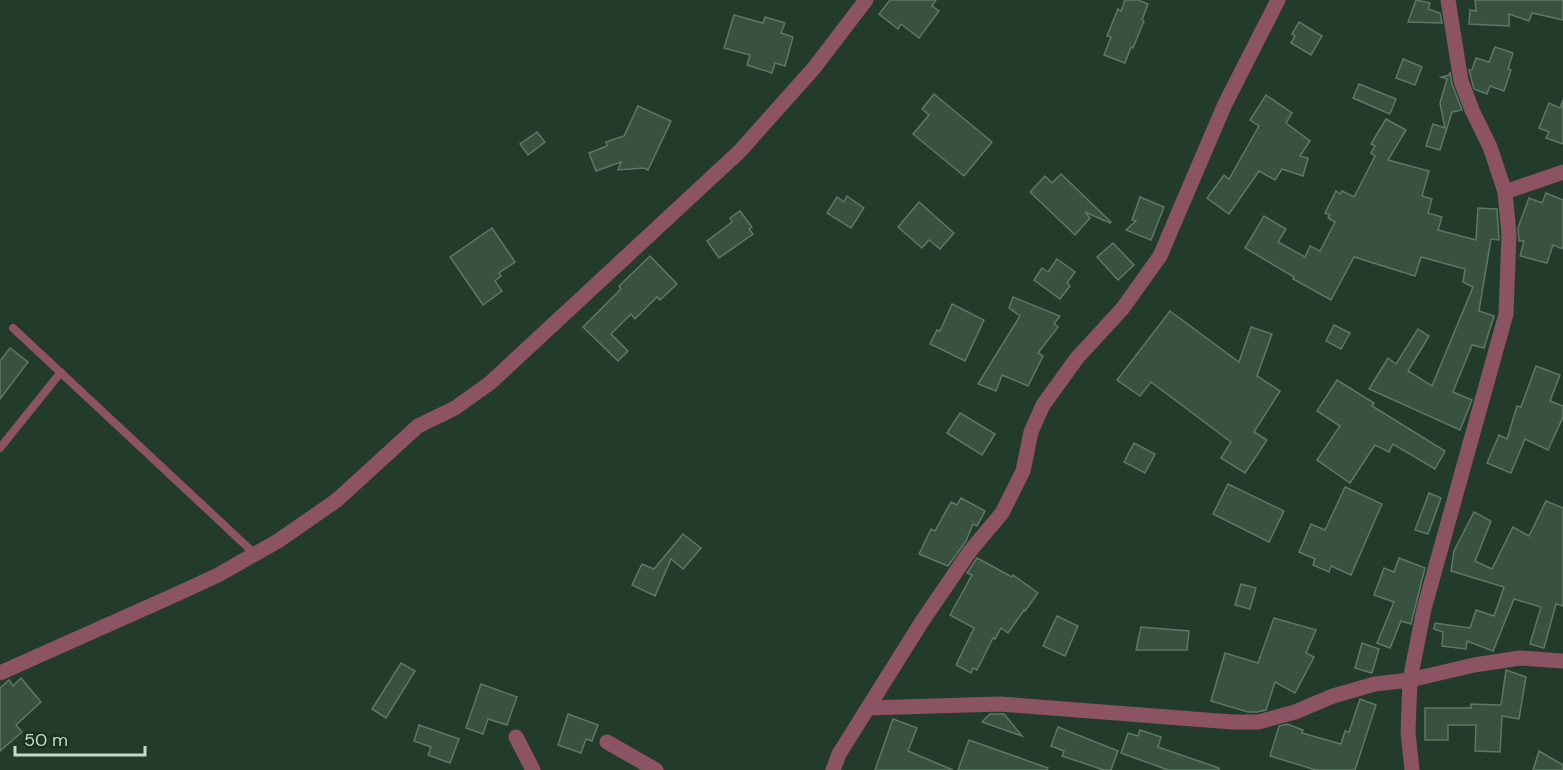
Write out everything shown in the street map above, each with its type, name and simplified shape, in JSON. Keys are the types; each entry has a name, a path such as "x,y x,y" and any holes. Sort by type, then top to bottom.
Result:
{"street":[{"path":"0,673 177,594 278,541 337,500 418,426 455,408 490,383 740,151 814,68 866,0"},
{"path":"833,770 838,754 921,623 964,560 1002,513 1023,471 1031,432 1043,405 1077,358 1123,308 1160,256 1225,104 1278,0"},
{"path":"1412,770 1408,732 1410,680 1424,609 1506,314 1509,235 1504,192 1490,147 1461,81 1448,0"},
{"path":"1504,192 1563,172"},
{"path":"868,708 1000,704 1232,722 1258,722 1296,712 1333,696 1375,684 1410,680 1474,665 1520,658 1563,661"},
{"path":"516,737 533,770"},
{"path":"607,742 656,770"}],"lane":[{"path":"13,328 255,554"},
{"path":"0,448 61,372"}],"building":[{"path":"890,0 936,0 932,6 939,11 919,38 901,24 898,29 879,14"},
{"path":"1125,0 1138,0 1148,4 1142,20 1144,21 1125,63 1104,55 1111,37 1107,36 1118,9 1121,11"},
{"path":"1416,0 1430,3 1428,9 1440,13 1442,23 1408,22"},
{"path":"1475,0 1563,0 1563,20 1532,13 1529,21 1509,14 1509,26 1469,24 1470,10 1476,11"},
{"path":"734,15 763,23 765,17 785,23 781,33 793,37 785,66 775,63 772,73 747,65 750,55 724,48"},
{"path":"1299,22 1322,36 1311,55 1291,43 1295,36 1292,34"},
{"path":"1495,47 1513,53 1508,69 1511,70 1504,91 1490,86 1487,94 1474,89 1469,70 1472,70 1476,58 1489,62"},
{"path":"1403,59 1422,67 1415,85 1396,78"},
{"path":"1450,72 1462,110 1452,112 1440,150 1426,146 1433,124 1445,128 1440,103 1447,79 1441,77 1449,75"},
{"path":"1359,84 1396,99 1390,114 1353,98"},
{"path":"934,94 992,142 964,176 913,134 929,115 922,109"},
{"path":"1266,95 1292,113 1286,123 1310,141 1300,156 1308,158 1303,176 1282,169 1275,180 1259,171 1229,214 1207,198 1224,175 1229,179 1259,126 1250,120"},
{"path":"1563,100 1563,144 1546,138 1549,132 1539,128 1549,103 1560,108"},
{"path":"638,106 671,121 648,170 644,168 618,170 621,162 596,171 589,153 607,146 606,142 624,136"},
{"path":"1386,119 1406,130 1388,160 1429,171 1422,196 1432,199 1428,213 1442,217 1438,230 1476,240 1478,208 1497,209 1499,240 1491,239 1479,311 1494,316 1484,348 1472,345 1453,392 1472,400 1460,430 1369,389 1388,358 1396,364 1418,329 1429,336 1408,371 1432,386 1473,287 1463,282 1465,269 1421,257 1415,276 1354,257 1331,300 1245,248 1264,216 1286,229 1278,242 1305,257 1310,246 1320,251 1335,222 1328,218 1330,215 1325,213 1336,191 1340,194 1342,191 1354,197 1375,156 1371,153 1375,146 1371,144"},
{"path":"537,132 545,142 528,155 520,144"},
{"path":"1061,174 1111,222 1085,212 1090,218 1075,235 1030,192 1045,176 1052,183"},
{"path":"1546,193 1563,200 1563,249 1553,245 1547,263 1520,256 1524,241 1519,241 1518,228 1529,198 1542,203"},
{"path":"847,196 864,208 851,228 827,213 837,197 844,202"},
{"path":"1140,197 1164,207 1151,240 1126,230 1136,221 1132,220"},
{"path":"919,202 954,233 940,249 929,240 922,248 898,227"},
{"path":"740,211 752,227 749,229 753,234 719,258 707,241 732,222 730,218"},
{"path":"492,228 515,262 499,273 501,276 495,281 502,291 483,305 450,257"},
{"path":"1113,243 1134,265 1118,280 1097,257"},
{"path":"650,256 677,284 660,300 657,297 635,319 631,314 611,334 628,351 618,361 583,327 621,289 619,286"},
{"path":"1057,259 1075,272 1067,283 1070,286 1060,299 1034,280 1042,268 1048,272"},
{"path":"1013,297 1060,316 1054,324 1058,327 1038,353 1043,356 1028,386 1002,375 996,391 978,384 1020,316 1009,308"},
{"path":"952,304 984,320 965,361 930,344 937,330 940,331"},
{"path":"1170,311 1239,362 1251,327 1272,334 1257,376 1280,391 1254,432 1267,440 1245,473 1221,458 1231,442 1151,382 1140,396 1117,380"},
{"path":"1334,325 1350,333 1341,349 1326,341"},
{"path":"10,348 28,362 0,399 0,361"},
{"path":"1536,366 1560,375 1550,401 1563,406 1563,417 1548,450 1525,439 1511,473 1487,463 1499,435 1507,439 1517,406 1521,407"},
{"path":"1337,380 1374,403 1372,406 1445,451 1435,469 1393,444 1389,452 1375,445 1350,483 1317,460 1340,426 1317,411"},
{"path":"960,413 995,434 982,455 947,433"},
{"path":"1134,443 1155,454 1145,473 1124,462"},
{"path":"1228,484 1284,511 1269,542 1213,514"},
{"path":"1345,487 1382,504 1351,575 1331,566 1329,572 1313,565 1315,559 1299,552 1311,524 1325,530"},
{"path":"1429,493 1441,498 1428,534 1415,530"},
{"path":"961,498 985,511 977,526 973,524 966,541 948,566 919,554 931,529 935,531 951,502 957,505"},
{"path":"1546,501 1563,508 1563,606 1556,604 1544,648 1530,644 1541,607 1514,599 1493,651 1467,641 1466,649 1442,646 1443,632 1434,629 1435,623 1470,628 1476,610 1494,616 1504,587 1451,571 1454,551 1474,512 1491,521 1475,561 1492,569 1513,527 1529,536"},
{"path":"683,534 701,548 683,569 671,559 655,596 632,585 642,564 654,569"},
{"path":"977,558 1012,577 1013,575 1038,593 1008,633 1001,628 995,639 993,638 977,670 973,668 971,673 956,665 974,628 950,615 972,575 967,573"},
{"path":"1399,558 1425,568 1411,624 1401,621 1390,648 1377,643 1394,602 1374,595 1384,568 1394,572"},
{"path":"1241,584 1256,588 1250,609 1235,605"},
{"path":"1057,616 1078,626 1065,656 1043,646"},
{"path":"1274,618 1316,630 1306,653 1314,657 1295,693 1275,682 1266,710 1257,712 1248,712 1211,701 1225,653 1258,663"},
{"path":"1141,627 1189,631 1187,650 1136,650"},
{"path":"1362,643 1379,649 1372,673 1355,668"},
{"path":"401,663 415,671 386,718 372,709"},
{"path":"1506,670 1526,677 1519,719 1502,716 1500,752 1475,751 1476,725 1448,725 1448,740 1425,740 1425,708 1471,708 1471,704 1501,705"},
{"path":"21,678 41,702 16,725 22,732 0,751 0,688 9,680 13,686"},
{"path":"481,684 517,697 507,725 488,719 483,734 466,728"},
{"path":"1360,699 1376,705 1355,770 1316,770 1270,756 1279,726 1287,724 1303,730 1302,733 1341,744 1345,731 1349,732"},
{"path":"568,714 598,725 592,741 586,739 581,753 558,745"},
{"path":"990,714 1004,714 1022,736 982,722"},
{"path":"893,719 917,728 908,751 953,770 875,770"},
{"path":"419,725 459,739 450,763 428,755 431,747 414,741"},
{"path":"1058,727 1118,751 1111,770 1104,770 1062,756 1064,751 1051,746"},
{"path":"1140,730 1161,737 1158,747 1219,768 1219,770 1168,770 1121,753 1128,733 1138,736"},
{"path":"969,740 1048,768 1047,770 958,770"},
{"path":"1539,751 1563,765 1563,770 1533,770"}]}
